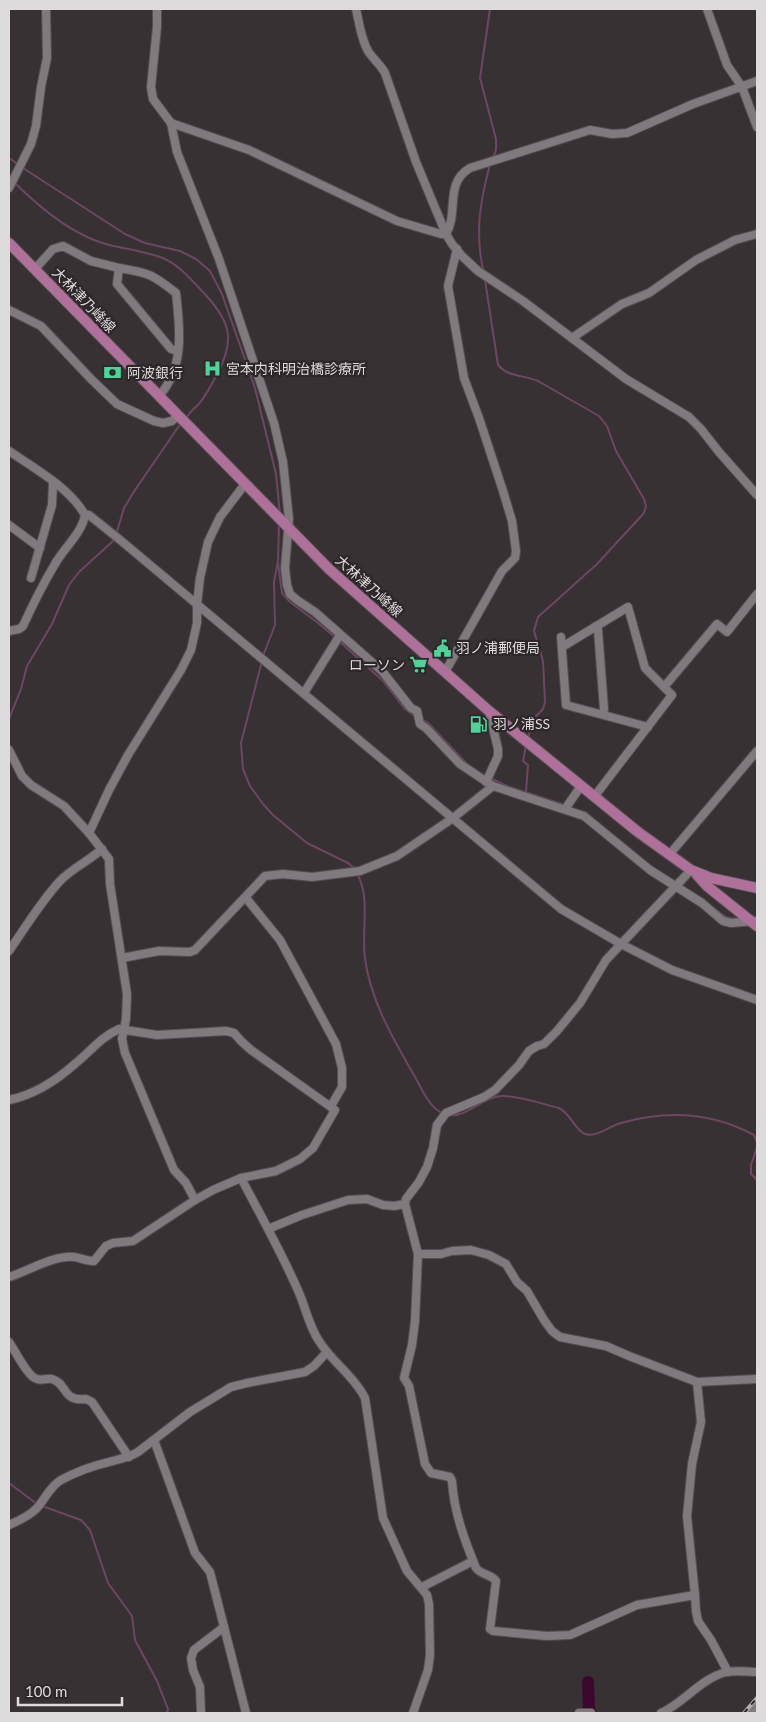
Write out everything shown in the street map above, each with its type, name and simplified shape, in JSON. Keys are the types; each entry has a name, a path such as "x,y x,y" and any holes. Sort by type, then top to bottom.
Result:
{"main road":[{"name":"大林津乃峰線","path":"9,243 329,569 489,710 580,786 669,855 693,871 711,878 757,888"},
{"path":"693,871 707,886 755,922"}],"street":[{"path":"13,180 32,144 36,126 47,58 46,9"},
{"path":"157,9 151,87 153,99 171,124 177,152 220,259 274,423 283,462 289,519 285,524 285,568 290,594 315,612 338,638 382,671 411,708 417,711 420,724 460,764 489,784 584,816 650,870 679,885 723,921 738,923 755,922"},
{"path":"356,9 368,51 380,64 385,73 416,162 446,234 457,249 478,271 517,297 626,379 688,417 701,429 757,495"},
{"path":"707,9 727,65 742,87 757,127"},
{"path":"446,234 451,226 453,191 463,171 590,130 612,134 627,133 693,104 757,81"},
{"path":"171,124 249,150 397,221 446,234"},
{"path":"572,338 622,304 649,292 696,260 735,240 757,234"},
{"path":"35,269 53,249 63,246 91,261 147,272 176,293 180,336 178,351 170,381 159,396"},
{"path":"445,672 502,571 515,558 516,551 512,521 503,491 464,378 448,286 457,249"},
{"path":"120,268 117,284 171,348 178,351"},
{"path":"9,310 41,326 117,404 154,421 163,423 181,419"},
{"path":"9,452 22,459 73,499 85,514 112,533 561,909 621,944 672,970 757,1000"},
{"path":"30,578 52,505 53,483"},
{"path":"89,833 128,755 181,670 191,650 197,623 197,604 205,552 211,533 220,517 245,484"},
{"path":"9,630 20,629 23,626 41,588 56,562 80,528 85,514"},
{"path":"9,526 40,548"},
{"path":"664,687 717,624 727,632 757,594"},
{"path":"562,647 628,606 645,668 672,695 594,797"},
{"path":"596,626 600,650 603,714"},
{"path":"561,637 566,704 648,727"},
{"path":"304,693 338,638"},
{"path":"122,958 159,952 190,952 195,950 266,876 283,874 312,877 356,872 397,856 453,818 489,784 498,756 498,750 489,710"},
{"path":"9,750 22,776 31,785 64,806 89,833 109,859 110,884 127,994 122,1039 124,1053 174,1170 186,1183 195,1200"},
{"path":"669,855 757,751"},
{"path":"565,809 580,786"},
{"path":"9,951 45,898 60,881 102,849"},
{"path":"693,871 606,960 580,1003 544,1044 529,1051 519,1065 495,1090 444,1115 437,1125 427,1167 419,1182 406,1199 405,1204 418,1254 415,1321 404,1378 409,1386 425,1464 431,1473 450,1477 460,1529 473,1561 478,1571 496,1581 490,1629 547,1636 570,1635 637,1605 695,1595"},
{"path":"246,898 280,940 336,1044 342,1068 342,1087 332,1106"},
{"path":"9,1100 26,1096 45,1086 76,1063 96,1043 119,1029 157,1035 226,1031 234,1033 251,1050 332,1106 335,1110 312,1148 300,1159 276,1171 241,1178 195,1200 133,1241 113,1243 106,1246 94,1261 74,1257 53,1260 9,1277"},
{"path":"241,1178 300,1294 318,1340 360,1389 365,1398 383,1518 407,1572 427,1595 429,1604 430,1655 426,1678 413,1713"},
{"path":"268,1229 302,1215 348,1200 367,1199 383,1205 394,1206 405,1204"},
{"path":"418,1254 441,1254 470,1250 489,1255 510,1268 517,1282 526,1290 544,1320 552,1331 560,1337 606,1346 697,1382 757,1379"},
{"path":"9,1342 32,1376 38,1380 51,1379 57,1382 71,1398 77,1400 86,1399 92,1402 129,1457"},
{"path":"9,1525 36,1509 49,1490 58,1482 78,1471 129,1457 190,1412 231,1387 306,1372 327,1352"},
{"path":"697,1382 700,1422 692,1464 687,1516 695,1595 698,1621 711,1640 728,1672"},
{"path":"154,1440 195,1553 210,1572 246,1713"},
{"path":"422,1588 473,1561"},
{"path":"201,1713 200,1687 193,1670 191,1658 194,1650 224,1627"},
{"path":"661,1713 670,1709 693,1690 713,1677 728,1672 757,1672"},
{"path":"751,1713 757,1706"},
{"path":"579,1713 588,1713"}],"waterway":[{"path":"490,9 480,78 496,139 496,150 493,158"},
{"path":"9,158 19,165"},
{"path":"483,270 479,229 490,164"},
{"path":"23,168 125,234 145,243 180,251 196,259 210,271 222,294 255,388 276,474 280,514"},
{"path":"14,182 47,212 83,235 102,243 160,257 172,263 211,300 224,320 227,329 227,350 209,389 186,418"},
{"path":"485,280 498,365 506,372 538,381 599,416 607,426 616,451 644,499 646,506 644,513 597,564 538,617 534,631 543,661 545,702 543,709 534,718 528,738"},
{"path":"116,535 124,508 181,423"},
{"path":"263,656 275,625 274,582 278,561 279,524"},
{"path":"9,719 21,689 27,666 52,624 69,585 79,572 114,539"},
{"path":"278,563 282,593 290,602 336,638"},
{"path":"339,641 383,681 405,709 416,717"},
{"path":"262,661 241,743 243,769 250,786 273,815 307,843 348,863 355,869"},
{"path":"422,720 428,723 467,764"},
{"path":"526,745 523,761 528,765 526,792"},
{"path":"490,778 507,786 565,805"},
{"path":"588,815 615,837"},
{"path":"357,873 364,893 364,948 372,990 384,1020 423,1092 433,1107 442,1113"},
{"path":"716,910 733,919 741,918"},
{"path":"750,916 757,917"},
{"path":"446,1115 460,1114 494,1097 508,1096 559,1108 567,1114 578,1129 589,1135 621,1123 655,1116 672,1115 705,1118 738,1127 754,1135 757,1142"},
{"path":"757,1147 751,1165 751,1174 757,1180"},
{"path":"9,1483 37,1504"},
{"path":"42,1506 81,1520 90,1530 108,1583 132,1616 135,1640 157,1681 168,1709 167,1713"},
{"path":"588,1682 589,1709 591,1713"}],"railway":[{"path":"744,1713 757,1698"}],"place":[{"name":"宮本内科明治橋診療所","path":"212,369"},
{"name":"阿波銀行","path":"113,373"},
{"name":"羽ノ浦郵便局","path":"442,648"},
{"name":"ローソン","path":"419,665"},
{"name":"羽ノ浦SS","path":"479,724"}]}
